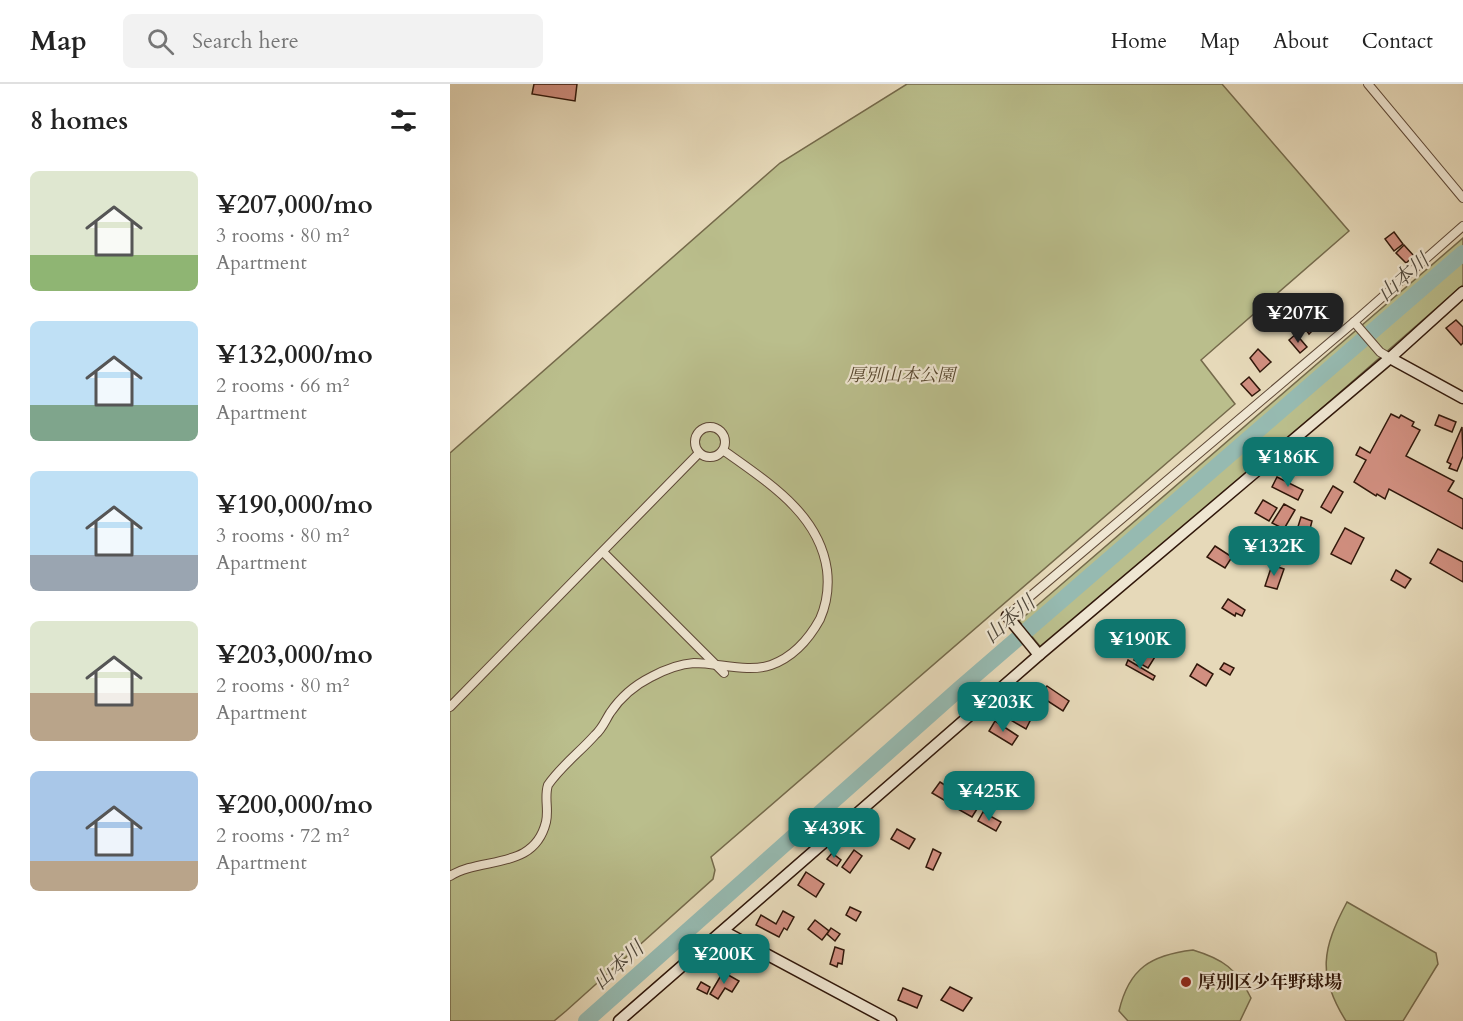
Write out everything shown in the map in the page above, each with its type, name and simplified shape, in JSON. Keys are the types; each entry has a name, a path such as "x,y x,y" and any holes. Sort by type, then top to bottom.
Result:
{"street":[{"path":"1368,84 1463,198"},
{"path":"1040,655 1010,619 1356,324 1463,226"},
{"path":"619,1021 1040,655 1390,358 1463,292"},
{"path":"1356,324 1380,352 1463,398"},
{"path":"707,427 717,428 723,434 725,442 723,450 713,457 699,453 695,446 695,438 699,431 707,427"},
{"path":"450,876 511,858 534,845 547,820 545,795 548,785 601,729 611,712 639,683 671,668 691,663 756,668 771,665 795,651 811,635 821,615 829,590 823,549 814,529 794,506 767,482 723,450"},
{"path":"450,707 699,453"},
{"path":"603,552 724,673"},
{"path":"723,931 891,1021"}],"green space":[{"name":"厚別山本公園","path":"907,84 1222,84 1349,231 1201,360 1235,404 711,857 715,870 713,879 566,1011 554,1021 450,1021 450,453 780,163"},
{"path":"1463,238 1463,285 1044,651 1019,621"},
{"path":"1347,902 1436,953 1438,964 1403,1021 1346,1021 1337,1005 1330,990 1326,962 1332,934"},
{"name":"厚別区少年野球場","path":"1193,950 1213,957 1228,966 1246,988 1251,998 1240,1021 1128,1021 1119,1011 1123,996 1136,974 1154,960"}],"building":[{"path":"534,84 577,84 575,101 532,94"},
{"path":"1394,232 1403,244 1394,251 1385,239"},
{"path":"1404,245 1414,256 1406,263 1396,253"},
{"path":"1308,309 1319,324 1309,334 1297,317"},
{"path":"1456,320 1463,327 1461,345 1446,328"},
{"path":"1296,334 1307,347 1300,353 1289,340"},
{"path":"1258,349 1271,362 1260,372 1250,358"},
{"path":"1249,377 1260,390 1252,396 1241,384"},
{"path":"1391,414 1399,418 1401,415 1414,422 1412,426 1420,430 1406,456 1454,481 1448,491 1463,499 1463,529 1389,489 1385,499 1354,482 1366,460 1356,455 1360,447 1370,453"},
{"path":"1439,415 1456,422 1452,432 1435,425"},
{"path":"1462,427 1463,456 1457,471 1449,468 1451,464 1447,462"},
{"path":"1277,477 1303,490 1298,500 1272,487"},
{"path":"1333,486 1343,492 1331,513 1321,507"},
{"path":"1263,500 1277,508 1269,521 1255,513"},
{"path":"1284,504 1295,510 1284,529 1272,523"},
{"path":"1301,517 1312,521 1308,537 1296,533"},
{"path":"1345,528 1364,538 1351,564 1331,554"},
{"path":"1215,546 1232,557 1225,568 1207,557"},
{"path":"1438,549 1463,562 1463,582 1430,563"},
{"path":"1272,565 1284,569 1277,589 1265,586"},
{"path":"1396,570 1411,579 1405,588 1391,580"},
{"path":"1228,599 1245,610 1242,616 1236,613 1235,616 1222,608"},
{"path":"1144,644 1158,652 1148,668 1134,660"},
{"path":"1128,660 1155,676 1153,680 1126,665"},
{"path":"1224,663 1234,668 1230,675 1220,669"},
{"path":"1197,664 1213,674 1206,686 1190,676"},
{"path":"1047,686 1069,701 1063,711 1040,696"},
{"path":"1014,711 1030,721 1026,729 1009,719"},
{"path":"995,721 1018,736 1012,745 989,731"},
{"path":"940,782 956,792 949,803 932,793"},
{"path":"986,783 1002,793 994,806 978,796"},
{"path":"1002,794 1007,797 1001,809 995,806"},
{"path":"961,799 977,809 972,817 956,808"},
{"path":"983,812 1001,822 996,831 978,821"},
{"path":"897,829 915,839 909,849 891,839"},
{"path":"933,849 941,853 933,870 926,867"},
{"path":"854,850 862,856 850,873 842,867"},
{"path":"832,853 841,860 837,866 827,859"},
{"path":"806,872 824,884 816,897 798,885"},
{"path":"850,907 861,912 856,921 846,915"},
{"path":"783,911 794,917 787,930 784,928 779,937 756,925 761,915 776,924"},
{"path":"815,920 829,931 822,940 808,929"},
{"path":"831,928 840,934 835,941 827,934"},
{"path":"835,947 844,950 842,964 838,963 837,967 830,964"},
{"path":"723,972 739,981 732,992 725,988 718,999 710,994"},
{"path":"701,982 710,987 707,994 697,989"},
{"path":"950,987 972,998 963,1011 941,1000"},
{"path":"903,988 922,996 917,1008 898,1000"}],"waterway":[{"name":"山本川","path":"586,1021 958,690 1463,253"}],"place":[{"name":"厚別区少年野球場","path":"1186,982"}]}
